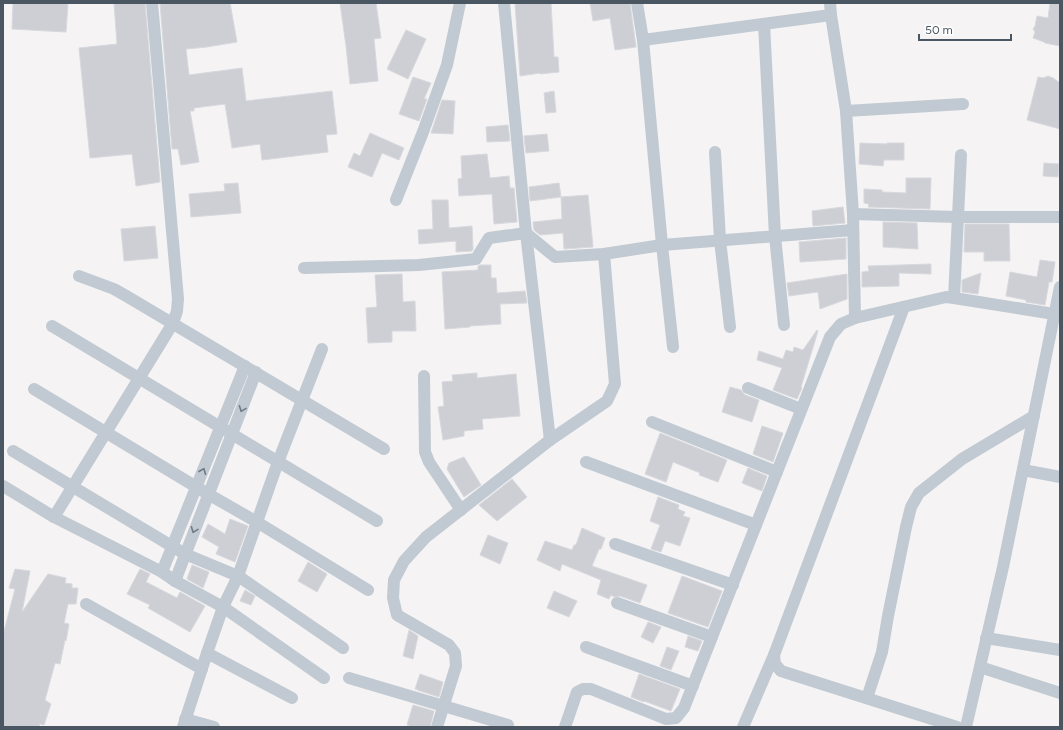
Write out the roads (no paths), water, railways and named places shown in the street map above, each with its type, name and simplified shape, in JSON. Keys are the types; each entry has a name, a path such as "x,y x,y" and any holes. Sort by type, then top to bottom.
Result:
{"street":[{"path":"54,517 172,323 177,311 178,299 152,3"},
{"path":"396,200 423,132 447,65 460,3"},
{"path":"504,3 526,233 550,440"},
{"path":"637,3 644,40 662,245 674,347"},
{"path":"644,40 764,24 831,9 846,111 853,230 855,318"},
{"path":"764,24 775,236 784,325"},
{"path":"846,111 963,104"},
{"path":"715,152 720,240 730,327"},
{"path":"954,298 960,155"},
{"path":"852,214 957,217 1060,217"},
{"path":"304,268 419,265 476,259 489,238 526,233 555,257 604,254 662,245 853,230"},
{"path":"437,727 456,666 455,653 449,645 397,615 393,598 394,580 404,561 426,537 550,440 607,401 615,384 604,254"},
{"path":"79,276 114,289 384,449"},
{"path":"966,727 1003,567 1034,416 1057,315 1060,287"},
{"path":"565,727 577,692 583,689 591,689 666,719 676,718 684,708 830,337 841,324 855,318 946,297 1057,315"},
{"path":"743,727 774,655 904,307"},
{"path":"52,326 377,521"},
{"path":"214,727 184,723 207,653 224,607 238,576 278,462 322,349"},
{"path":"162,572 221,427 251,369"},
{"path":"175,581 232,434 251,369"},
{"path":"424,376 425,452 429,462 461,510"},
{"path":"748,388 802,409"},
{"path":"34,390 257,522 368,590"},
{"path":"867,698 882,652 911,507 919,493 962,459 1034,416"},
{"path":"652,422 777,472"},
{"path":"12,451 185,554 238,576 343,648"},
{"path":"586,462 756,525"},
{"path":"1023,470 1060,477"},
{"path":"3,486 54,517 162,572 175,581 224,607 324,678"},
{"path":"615,544 732,585"},
{"path":"617,603 712,637"},
{"path":"86,604 202,669"},
{"path":"986,638 1060,650"},
{"path":"586,647 693,686"},
{"path":"207,653 292,698"},
{"path":"774,655 775,664 781,671 957,727"},
{"path":"980,667 1060,693"},
{"path":"349,678 508,725"}]}
